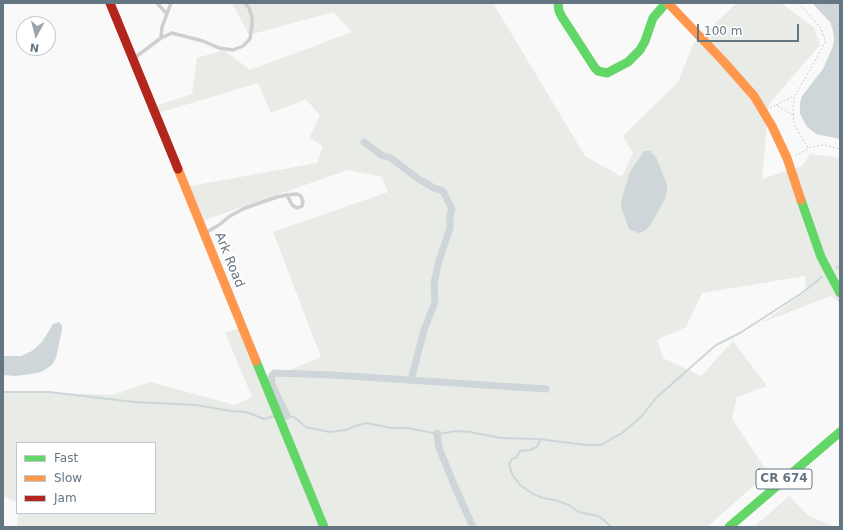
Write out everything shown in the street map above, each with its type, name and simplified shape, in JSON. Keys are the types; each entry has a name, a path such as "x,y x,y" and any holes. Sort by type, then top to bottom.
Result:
{"street":[{"name":"Ark Road","path":"110,3 324,527"},
{"path":"558,3 559,11 562,17 595,68 598,71 607,73 623,65 637,54 645,41 653,18 667,3 724,62 754,96 778,136 789,163 821,257 840,293"},
{"name":"CR 674","path":"729,527 840,432"}],"lane":[{"path":"157,3 166,13"},
{"path":"161,38 162,27 171,3"},
{"path":"133,60 161,38 172,33 203,41 219,48 233,50 243,46 250,39 252,26 252,17 249,8 245,3"},
{"path":"204,233 219,226 230,216 245,208 287,195 297,194 302,196 302,206 297,208 292,205 287,195"}],"path":[{"path":"798,3 821,28 825,40 795,96 793,115 794,124 808,148"},
{"path":"793,115 776,105 795,96"},
{"path":"789,163 798,154 808,148 823,146 840,148"}],"shaded area":[{"path":"232,3 493,3 585,156 622,177 633,153 623,136 678,82 693,44 737,3 781,3 814,28 820,45 769,104 762,179 802,166 810,154 840,158 840,303 831,296 763,322 806,292 805,276 702,293 686,327 657,340 663,358 701,376 733,341 767,386 737,397 732,419 768,473 707,527 17,527 18,514 156,514 156,442 16,442 16,502 3,496 3,391 112,395 150,382 235,405 252,397 225,332 242,328 264,381 321,357 273,232 388,192 382,177 348,170 199,222 185,187 317,163 323,146 309,138 320,116 306,99 271,113 258,83 155,114 152,107 192,94 197,58 224,50 250,70 352,32 333,12 249,35"},
{"path":"812,3 839,3 840,139 816,134 807,127 800,114 800,103 802,96 823,69 833,46 834,39 830,22"},
{"path":"644,151 650,151 656,157 667,185 667,192 664,201 649,227 638,233 629,229 622,210 621,201 630,172"},
{"path":"59,322 62,325 62,330 56,358 52,365 37,373 16,376 3,375 3,356 21,356 32,351 42,342 53,324"},
{"path":"789,496 809,516 833,527 754,527"}],"waterway":[{"path":"364,142 381,155 391,158 417,178 434,188 443,191 452,209 450,216 450,228 439,261 434,283 435,302 424,330 411,380"},
{"path":"836,268 840,266"},
{"path":"287,416 294,417 306,427 329,432 346,430 366,423 392,428 408,428 438,434 456,431 501,438 539,439 586,445 601,445 622,433 641,417 656,398 716,345 740,333 802,293 822,277"},
{"path":"287,416 272,384 271,377 274,373 333,375 546,389"},
{"path":"3,392 49,392 134,402 196,405 246,412 264,419 274,416"},
{"path":"437,433 439,448 473,527"},
{"path":"540,440 537,447 530,450 520,451 516,458 512,459 509,464 512,474 520,485 533,494 543,498 569,505 579,512 598,516 611,527"}],"traffic: fast":[{"path":"558,3 559,11 562,17 595,68 598,71 607,73 628,62 640,50 645,41 653,18 666,3"},
{"path":"801,200 821,257 840,293"},
{"path":"256,361 324,527"},
{"path":"729,527 840,432"}],"traffic: slow":[{"path":"668,3 754,96 772,126 787,158 801,200"},
{"path":"178,169 256,361"}],"traffic: jam":[{"path":"110,3 178,169"}]}
